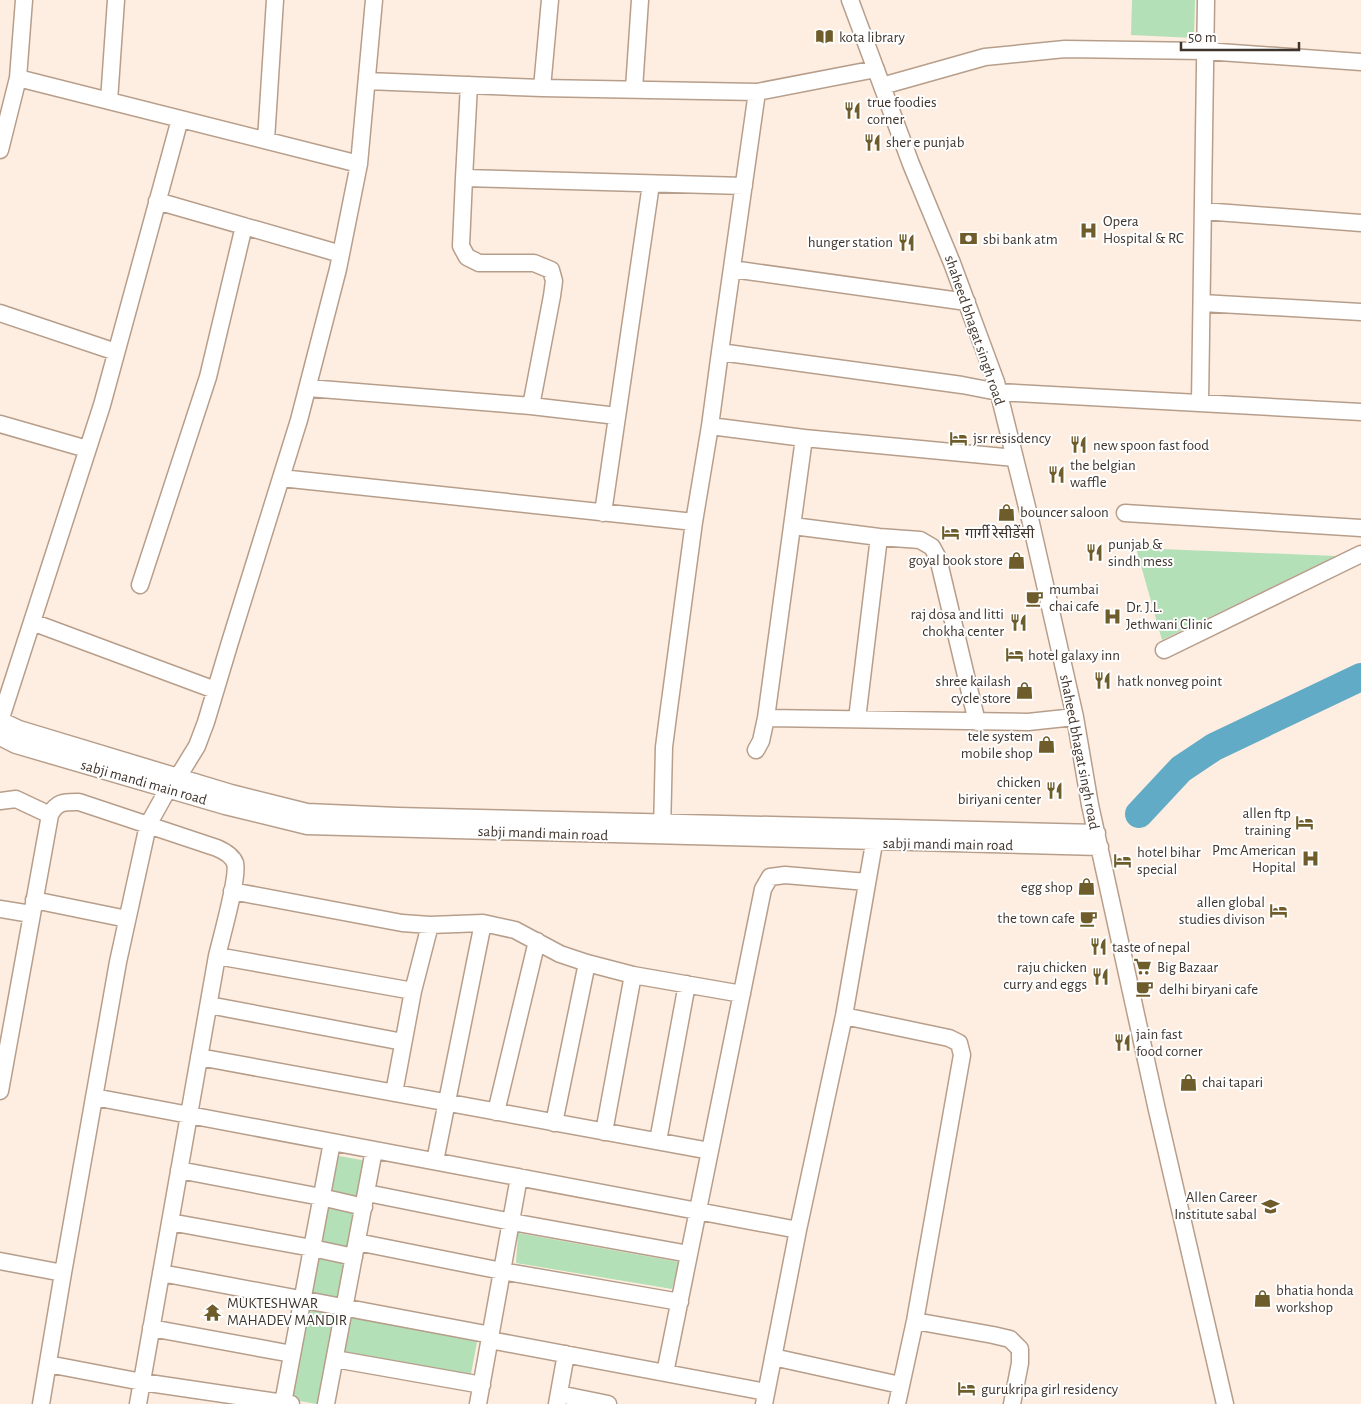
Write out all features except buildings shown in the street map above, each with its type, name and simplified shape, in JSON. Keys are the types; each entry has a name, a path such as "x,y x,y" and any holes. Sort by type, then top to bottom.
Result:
{"street":[{"path":"0,150 18,78 24,0"},
{"path":"109,101 116,0"},
{"path":"266,140 275,0"},
{"path":"41,1404 118,962 148,825 197,746 206,722 308,388 341,254 359,164 374,0"},
{"path":"542,88 550,0"},
{"path":"634,90 640,0"},
{"name":"shaheed bhagat singh road","path":"850,0 911,164 952,263 996,382 1031,523 1075,716 1098,840 1157,1110 1225,1404"},
{"path":"1200,403 1206,0"},
{"path":"882,86 985,57 1065,49 1205,51 1361,62"},
{"path":"367,81 542,88 757,92 876,69"},
{"path":"18,78 359,164"},
{"path":"469,85 462,246 466,257 479,262 534,262 551,270 554,281 531,406"},
{"path":"662,830 664,747 694,522 710,426 757,92"},
{"path":"173,783 0,721 102,406 180,119"},
{"path":"464,178 744,186"},
{"path":"603,512 651,184"},
{"path":"157,201 341,254"},
{"path":"1203,211 1361,223"},
{"path":"140,585 208,377 244,226"},
{"path":"732,269 967,302"},
{"path":"1202,303 1361,312"},
{"path":"0,313 116,352"},
{"path":"720,352 962,385 998,392 1361,412"},
{"path":"308,388 531,406 617,416"},
{"path":"0,424 87,449"},
{"path":"710,426 804,438 1015,458"},
{"path":"756,750 761,741 766,718 804,438"},
{"path":"281,478 694,522"},
{"path":"1125,513 1361,528"},
{"path":"793,526 879,537 920,540 932,547 938,558 977,722"},
{"path":"857,719 879,537"},
{"path":"1164,650 1361,554"},
{"path":"32,622 215,690"},
{"path":"766,718 1028,722 1075,716"},
{"name":"sabji mandi main road","path":"0,737 16,744 173,783 225,806 307,826 662,830 1098,840"},
{"path":"0,801 16,799 50,815"},
{"path":"0,1092 50,815 54,808 63,802 79,802 228,853 235,862 236,870 208,1004 138,1404"},
{"path":"161,1273 344,1307 665,1373 765,1398 798,1230 844,1016 876,835"},
{"path":"665,1373 763,889 770,877 785,875 867,882"},
{"path":"232,892 402,923 430,925 483,923 514,930 560,954 587,963 633,975 742,994"},
{"path":"0,909 33,907 127,918"},
{"path":"436,1161 483,923"},
{"path":"394,1093 413,991 430,925"},
{"path":"496,1112 537,942"},
{"path":"217,956 413,991"},
{"path":"554,1123 587,963"},
{"path":"604,1132 633,975"},
{"path":"658,1142 687,984"},
{"path":"208,1004 404,1042"},
{"path":"844,1016 949,1038 959,1043 962,1055 915,1322 897,1404"},
{"path":"199,1057 710,1151"},
{"path":"94,1096 798,1230"},
{"path":"48,1364 142,1382 287,1403 292,1354 332,1142"},
{"path":"326,1404 374,1150"},
{"path":"179,1170 322,1197 365,1200 512,1222 689,1254"},
{"path":"478,1404 519,1177"},
{"path":"170,1222 312,1248 356,1249 502,1271 680,1302"},
{"path":"0,1261 63,1273"},
{"path":"915,1322 993,1334 1010,1339 1020,1349 1020,1363 1012,1404"},
{"path":"152,1328 292,1354"},
{"path":"566,1354 558,1399 608,1404"},
{"path":"773,1357 900,1385"},
{"path":"335,1359 482,1385"}],"green space":[{"path":"1132,0 1195,0 1194,38 1131,35"},
{"path":"1136,548 1336,556 1162,640"},
{"path":"334,1155 367,1161 321,1404 317,1404 288,1399"},
{"path":"518,1233 679,1262 672,1289 516,1263"},
{"path":"350,1313 478,1337 470,1379 343,1355"}],"waterway":[{"path":"1139,814 1181,769 1214,747 1361,677"}],"place":[{"name":"kota library","path":"825,37"},
{"name":"true foodies corner","path":"853,111"},
{"name":"sher e punjab","path":"872,142"},
{"name":"Opera Hospital & RC","path":"1089,230"},
{"name":"sbi bank atm","path":"969,239"},
{"name":"hunger station","path":"907,242"},
{"name":"jsr resisdency","path":"959,438"},
{"name":"new spoon fast food","path":"1079,445"},
{"name":"the belgian waffle","path":"1056,474"},
{"name":"bouncer saloon","path":"1006,512"},
{"name":"गार्गी रेसीडेंसी","path":"951,533"},
{"name":"punjab & sindh mess","path":"1094,553"},
{"name":"goyal book store","path":"1017,560"},
{"name":"mumbai chai cafe","path":"1035,598"},
{"name":"Dr. J.L. Jethwani Clinic","path":"1112,616"},
{"name":"raj dosa and litti chokha center","path":"1018,623"},
{"name":"hotel galaxy inn","path":"1014,655"},
{"name":"hatk nonveg point","path":"1103,681"},
{"name":"shree kailash cycle store","path":"1025,690"},
{"name":"tele system mobile shop","path":"1047,745"},
{"name":"chicken biriyani center","path":"1055,791"},
{"name":"allen ftp training","path":"1305,822"},
{"name":"Pmc American Hopital","path":"1310,859"},
{"name":"hotel bihar special","path":"1123,861"},
{"name":"egg shop","path":"1087,887"},
{"name":"allen global studies divison","path":"1279,911"},
{"name":"the town cafe","path":"1089,918"},
{"name":"taste of nepal","path":"1098,947"},
{"name":"Big Bazaar","path":"1143,967"},
{"name":"raju chicken curry and eggs","path":"1101,976"},
{"name":"delhi biryani cafe","path":"1145,989"},
{"name":"jain fast food corner","path":"1122,1043"},
{"name":"chai tapari","path":"1188,1082"},
{"name":"Allen Career Institute sabal","path":"1271,1206"},
{"name":"bhatia honda workshop","path":"1262,1299"},
{"name":"MUKTESHWAR MAHADEV MANDIR","path":"213,1312"},
{"name":"gurukripa girl residency","path":"967,1389"}]}
